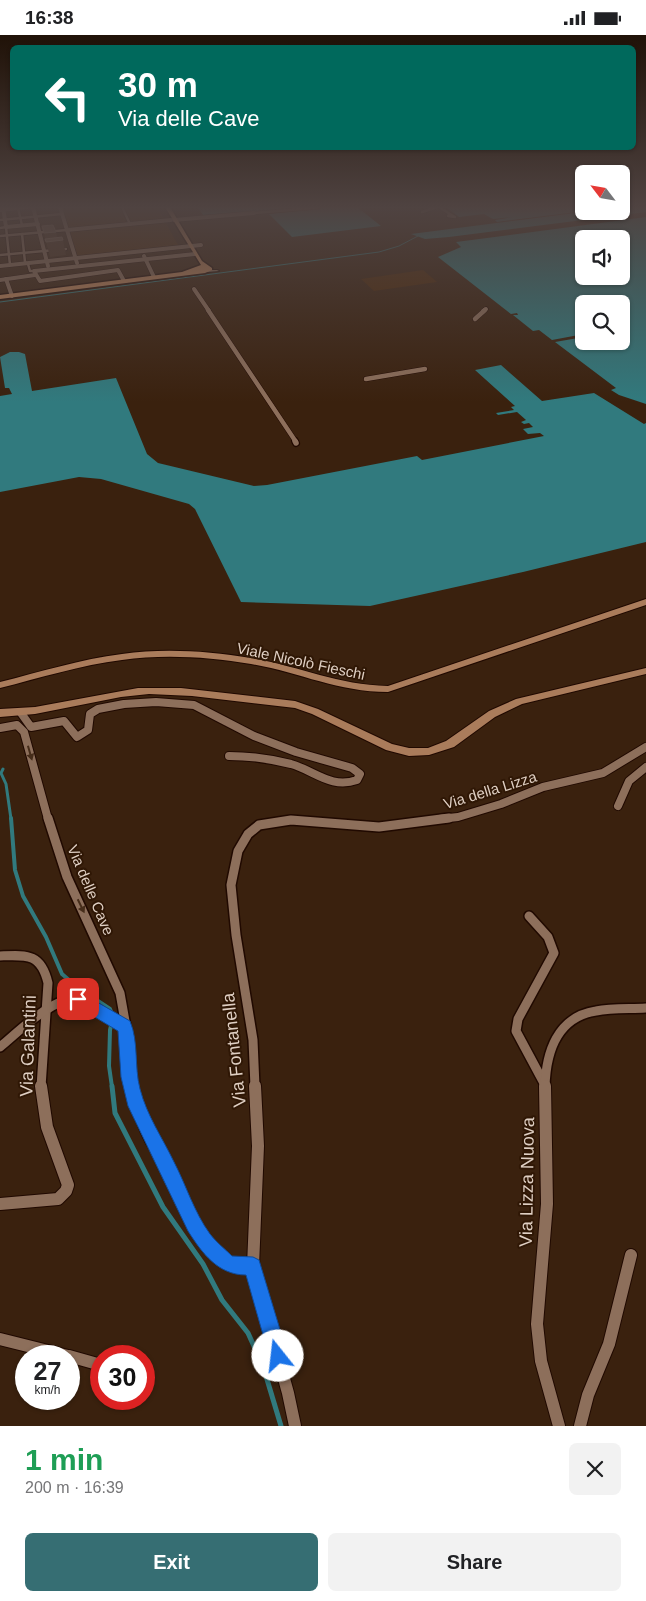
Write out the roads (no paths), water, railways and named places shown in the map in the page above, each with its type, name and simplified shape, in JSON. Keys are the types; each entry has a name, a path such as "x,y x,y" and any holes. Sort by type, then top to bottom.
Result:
{"main road":[{"path":"0,298 188,272"},
{"path":"0,298 48,290"},
{"name":"Viale Nicolò Fieschi","path":"0,685 117,658 142,655 174,655 251,661 324,682 354,688 388,689 646,602"},
{"path":"0,713 21,713 75,705 139,691 172,690 298,706 336,721 382,746 420,753 450,744 492,714 519,701 646,671"}],"street":[{"path":"0,280 40,272"},
{"path":"69,288 74,285 80,272"},
{"path":"35,273 40,281 107,272"},
{"path":"119,272 124,281"},
{"path":"151,272 154,277"},
{"path":"77,277 83,286"},
{"path":"6,279 12,296"},
{"path":"194,289 296,443"},
{"path":"475,319 486,309"},
{"path":"366,379 426,369"},
{"path":"21,713 31,727 64,721 77,737 88,730 90,714 94,710 145,702 188,704 208,710 241,729 272,743 352,768 360,774 354,782 345,784 294,765 269,759 229,756"},
{"name":"Via delle Cave","path":"0,728 17,725 24,731 53,837 67,877 120,993 122,1025 128,1038 129,1077 136,1106 151,1139 168,1166 194,1225 204,1241 226,1262 235,1266 253,1266"},
{"name":"Via della Lizza","path":"248,835 259,825 290,820 379,827 458,817 501,804 543,787 603,773 646,747"},
{"path":"618,806 629,781 646,767"},
{"name":"Via Fontanella","path":"248,835 238,851 231,885 236,935 253,1040 258,1147 253,1266"},
{"path":"529,916 544,932 552,944 554,953 539,984 518,1019 516,1031 545,1085"},
{"name":"Via Galantini","path":"0,956 30,956 40,961 46,969 48,983 40,1090 47,1127 68,1185 66,1191 58,1199 0,1203"},
{"path":"0,1047 46,1010 61,1001 78,999 122,1025"},
{"name":"Via Lizza Nuova","path":"559,1426 542,1361 537,1324 546,1204 545,1085 547,1059 555,1039 569,1021 594,1011 646,1008"},
{"path":"580,1426 588,1395 609,1344 631,1255"},
{"path":"253,1266 288,1393 295,1426"},
{"path":"0,1339 24,1345"}],"water":[{"path":"457,272 575,272 575,285 630,285 630,272 646,272 646,404 619,395 611,390 616,388 555,342 575,339 575,350 630,350 630,295 575,295 575,336 552,340 539,330 533,331 513,315 518,315 517,313 511,314"},
{"path":"10,352 25,354 32,391 116,378 147,454 158,463 254,486 417,456 422,460 544,436 540,433 528,434 523,429 533,427 529,423 524,424 521,422 526,420 517,412 498,415 496,413 514,410 511,407 515,406 475,370 501,365 542,401 594,393 644,424 646,423 646,542 370,606 241,602 195,509 189,504 101,479 79,477 0,492 0,396 12,394 9,388 5,388 0,357"}],"waterway":[{"path":"0,302 228,272"},
{"path":"3,769 1,773 6,784 11,819"},
{"path":"11,818 15,870 23,896 46,937 62,974 77,987 110,1009 113,1017 110,1030 109,1066 112,1087"},
{"path":"112,1086 115,1113 163,1207 203,1264 222,1300 248,1333 263,1366 281,1426"}]}
